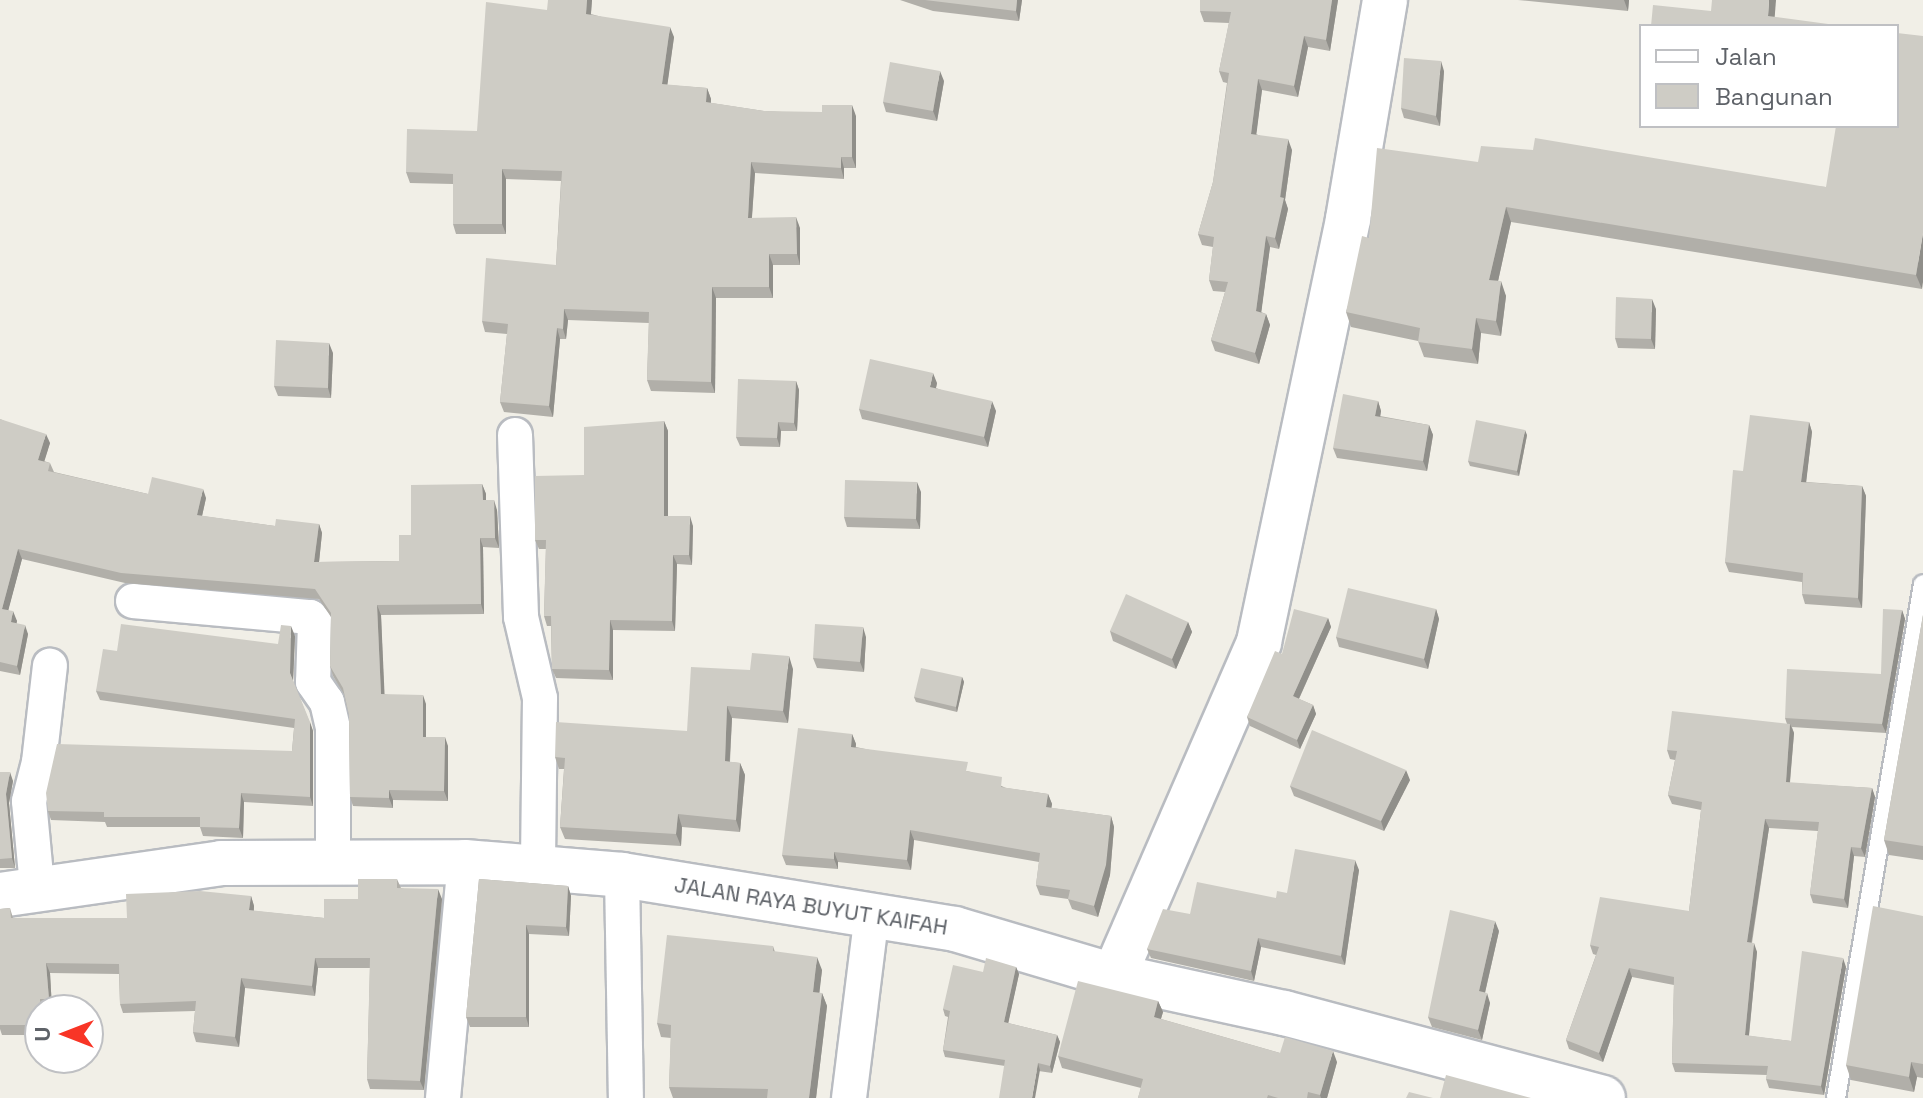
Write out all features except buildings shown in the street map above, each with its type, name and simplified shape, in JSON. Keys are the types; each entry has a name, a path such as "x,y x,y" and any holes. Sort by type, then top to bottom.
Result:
{"street":[{"path":"1114,976 1259,642 1348,219 1385,0"},
{"path":"515,435 521,617 540,698 538,865"},
{"path":"133,601 310,617 315,623 313,682 327,702 333,729 333,860"},
{"path":"18,891 29,801 39,762 50,666"},
{"name":"JALAN RAYA BUYUT KAIFAH","path":"18,891 221,863 333,860 538,865 622,875 955,929 1114,976 1284,1013 1603,1098"},
{"path":"443,1098 465,862"},
{"path":"622,875 626,1098"},
{"path":"849,1098 872,914"}],"lane":[{"path":"1836,1098 1923,584"}]}
